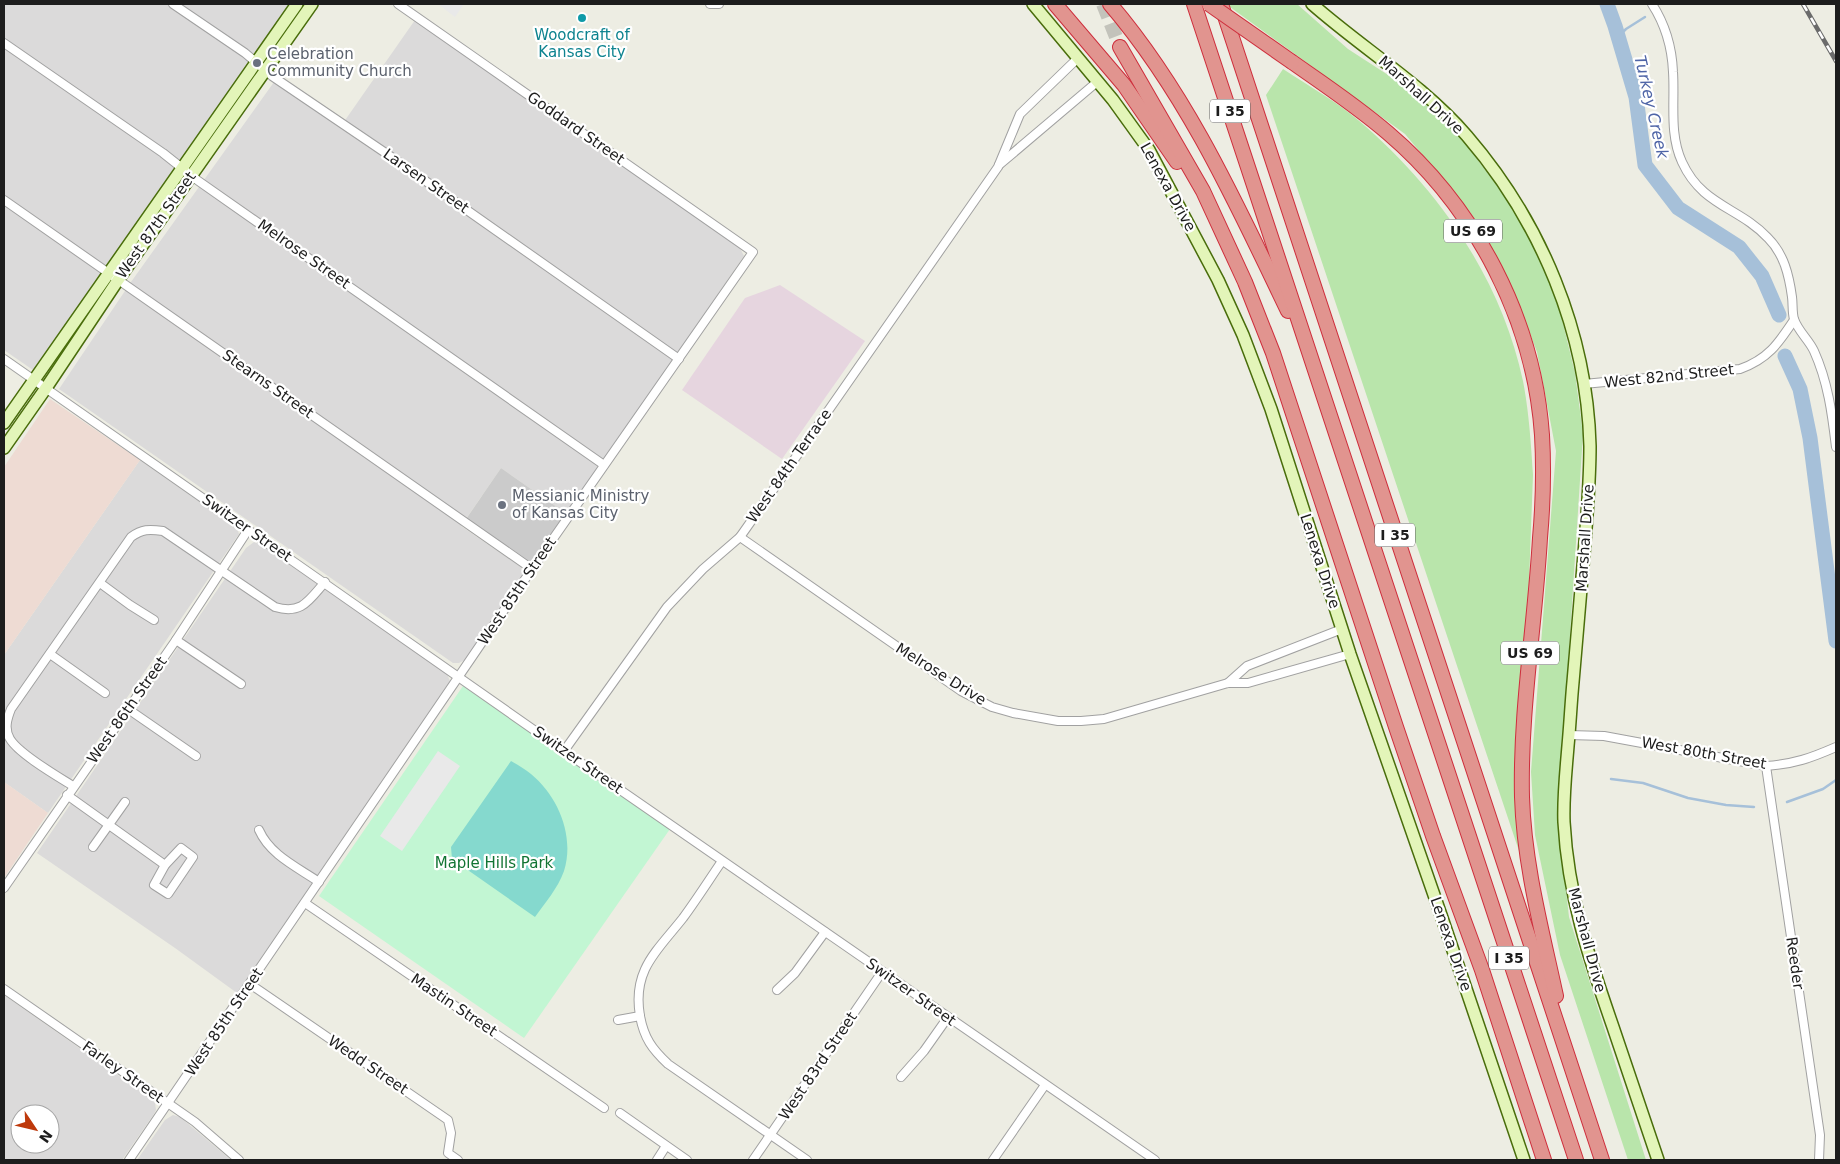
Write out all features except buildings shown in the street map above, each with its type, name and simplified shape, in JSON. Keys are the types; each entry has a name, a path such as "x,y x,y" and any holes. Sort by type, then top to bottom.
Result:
{"highway":[{"path":"1056,4 1104,59 1143,111 1197,194 1245,282"},
{"path":"1110,4 1154,62 1198,131 1228,187 1312,360"},
{"name":"I 35","path":"1194,4 1576,1160"},
{"name":"US 69","path":"1208,4 1336,92 1389,134 1408,152 1460,211 1491,261 1504,288 1525,343 1538,400 1543,466 1540,540 1524,727 1522,800 1534,894 1571,1067"},
{"name":"I 35","path":"1221,4 1602,1160"},
{"path":"1120,47 1203,191 1245,282 1273,353 1408,763 1482,970 1544,1160"}],"street":[{"name":"Larsen Street","path":"173,4 679,358"},
{"name":"West 87th Street","path":"4,423 34,380 114,276 260,65 297,4"},
{"name":"West 87th Street","path":"260,65 312,4"},
{"name":"Goddard Street","path":"398,4 753,252"},
{"path":"712,4 719,4"},
{"name":"Lenexa Drive","path":"1033,4 1113,100 1149,150 1218,280 1244,335 1271,410 1350,654 1524,1160"},
{"name":"Marshall Drive","path":"1312,4 1354,40 1407,79 1443,111 1489,163 1531,228 1553,274 1576,343 1584,384 1590,445 1589,481 1564,796 1568,863 1573,897 1580,925 1658,1160"},
{"path":"1652,4 1666,34 1672,56 1674,134 1681,161 1689,175 1707,196 1759,229 1771,240 1780,254 1791,286 1794,320 1813,348 1829,392 1836,447"},
{"name":"Melrose Street","path":"4,43 604,465"},
{"name":"West 84th Terrace","path":"564,751 667,606 703,569 740,537 998,167 1020,114 1078,58"},
{"name":"West 84th Terrace","path":"998,167 1097,82"},
{"name":"Stearns Street","path":"4,200 532,569"},
{"name":"West 85th Street","path":"129,1160 532,569 753,252"},
{"name":"West 87th Street","path":"4,448 46,388 114,276"},
{"name":"West 82nd Street","path":"1584,384 1740,369 1753,364 1770,353 1794,320"},
{"name":"Switzer Street","path":"4,358 248,530 460,676 564,751 1154,1160"},
{"path":"73,786 17,748 9,738 6,727 7,718 11,709 131,537 140,531 150,529 162,532 275,607 284,610 302,606 309,601 325,582"},
{"name":"West 86th Street","path":"4,888 176,640 248,530"},
{"name":"Melrose Drive","path":"740,537 961,691 992,707 1014,713 1058,721 1104,718 1228,683 1248,683 1350,654"},
{"path":"100,583 154,620"},
{"name":"Melrose Drive","path":"1228,683 1247,666 1342,629"},
{"path":"176,640 241,684"},
{"path":"50,654 105,693"},
{"path":"128,708 196,756"},
{"name":"West 80th Street","path":"1569,735 1604,736 1766,766 1788,764 1812,758 1836,747"},
{"name":"Reeder","path":"1766,766 1820,1135 1819,1160"},
{"path":"67,795 165,866"},
{"path":"93,847 125,802"},
{"path":"259,830 264,841 272,850 319,882"},
{"path":"181,848 193,857 168,894 154,885 165,866 181,848"},
{"path":"722,860 645,968 637,999 643,1033 649,1044 663,1059 807,1160"},
{"name":"Mastin Street","path":"305,903 604,1108"},
{"path":"777,990 796,973 825,932"},
{"name":"West 83rd Street","path":"753,1160 882,972"},
{"name":"Wedd Street","path":"250,984 448,1120 451,1133 448,1154 458,1160"},
{"name":"Farley Street","path":"4,989 168,1103 202,1128 239,1160"},
{"path":"618,1020 640,1016"},
{"path":"901,1077 924,1051 948,1017"},
{"path":"993,1160 1045,1085"},
{"path":"620,1113 687,1160"},
{"path":"657,1160 666,1146"}],"shaded area":[{"path":"4,4 293,4 36,369 33,370 4,350"},
{"path":"438,4 464,4 455,17"},
{"path":"415,20 739,246 744,256 567,514 501,468 461,526 521,567 523,574 465,660 459,663 453,663 59,389 131,282 274,82 341,126"},
{"path":"780,285 865,341 782,459 682,390 745,298"},
{"path":"50,399 140,460 4,655 4,467"},
{"path":"140,460 237,528 239,534 48,813 4,782 4,655"},
{"path":"501,468 567,514 532,562 525,561 466,519"},
{"path":"254,542 260,544 447,674 450,681 237,993 37,853 246,548"},
{"path":"438,751 460,766 402,851 380,836"},
{"path":"4,782 48,813 4,878"},
{"path":"4,995 152,1099 155,1103 156,1110 154,1114 122,1160 4,1160"},
{"path":"173,1115 180,1117 231,1160 137,1160 165,1120"}],"green space":[{"path":"1229,4 1297,4 1348,49 1402,84 1458,134 1514,208 1544,268 1561,315 1575,373 1583,434 1558,820 1569,917 1646,1160 1628,1160 1560,955 1535,835 1531,772 1556,451 1537,352 1511,285 1470,212 1405,134 1230,7"},
{"path":"1283,69 1358,120 1387,147 1440,205 1482,271 1499,306 1513,343 1525,393 1530,428 1533,475 1519,851 1266,95"},
{"name":"Maple Hills Park","path":"463,686 670,829 524,1038 319,896"},
{"path":"511,761 541,783 556,805 566,831 567,858 564,871 555,889 535,917 452,859 451,847"}],"waterway":[{"name":"Turkey Creek","path":"1607,4 1636,97 1645,165 1678,208 1739,247 1762,276 1779,315"},
{"path":"1618,37 1626,29 1645,17"},
{"name":"Turkey Creek","path":"1785,356 1800,389 1810,438 1836,641"},
{"path":"1611,779 1643,783 1688,798 1726,805 1754,807"},
{"path":"1787,802 1823,789 1836,780"}],"tunnel":[{"path":"1103,4 1120,47"}],"railway":[{"path":"1803,4 1836,61"}],"place":[{"name":"Woodcraft of Kansas City","path":"582,18"},
{"name":"Celebration Community Church","path":"257,63"},
{"name":"Messianic Ministry of Kansas City","path":"502,505"}]}
